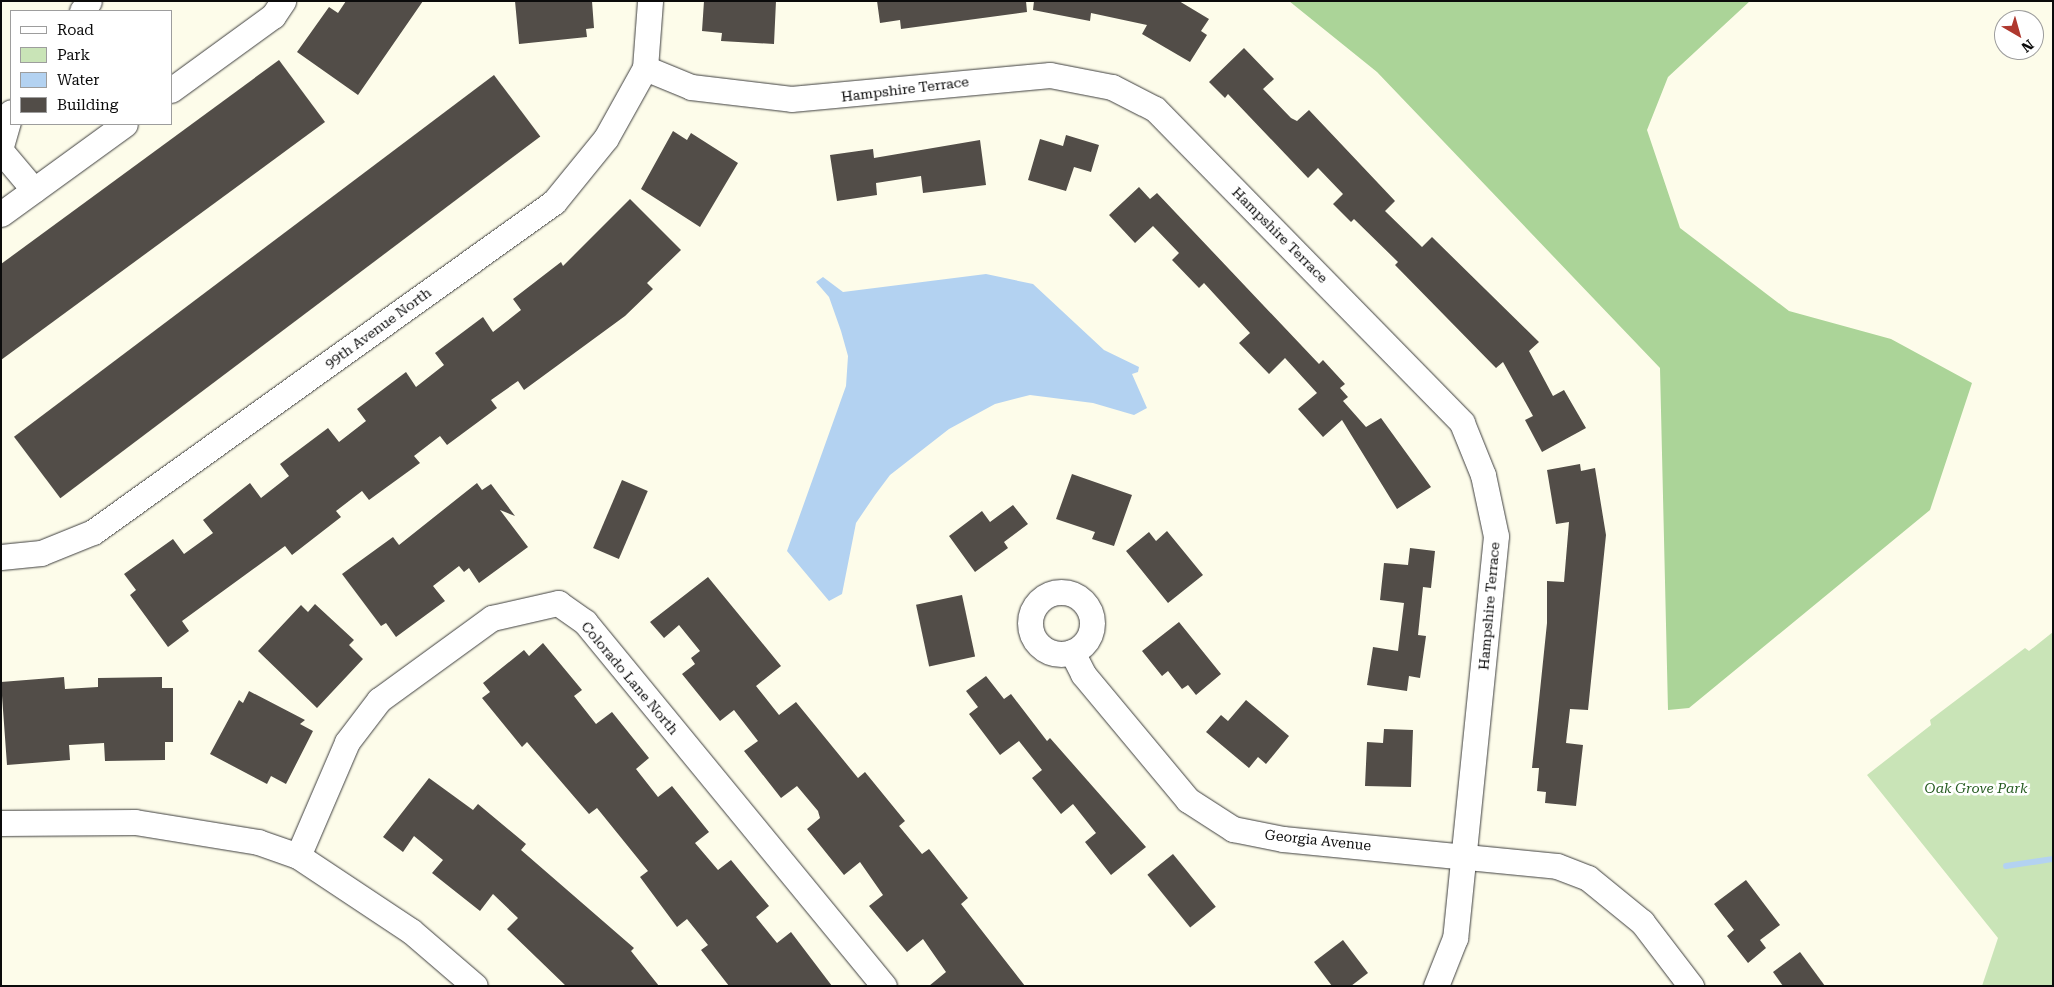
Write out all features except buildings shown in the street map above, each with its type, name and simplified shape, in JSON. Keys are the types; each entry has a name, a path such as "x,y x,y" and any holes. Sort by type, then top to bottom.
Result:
{"street":[{"path":"172,89 273,16 283,1"},
{"name":"99th Avenue North","path":"1,557 41,553 93,532 554,202 606,138 645,68 650,1"},
{"name":"Hampshire Terrace","path":"645,68 691,87 791,100 1050,75 1112,87 1155,109 1462,423 1484,475 1496,536 1465,855 1455,938 1436,986"},
{"path":"1,146 10,115"},
{"path":"1,214 124,125"},
{"path":"1,151 34,190"},
{"name":"Colorado Lane North","path":"298,856 347,742 378,700 492,618 558,603 585,622 884,986"},
{"name":"Georgia Avenue","path":"1072,652 1083,674 1188,800 1234,828 1283,839 1465,855 1557,866 1588,878 1642,922 1691,986"},
{"path":"1,823 135,822 258,842 298,856 411,931 475,986"}],"green space":[{"path":"1289,1 1750,1 1668,77 1647,130 1680,228 1789,311 1891,339 1972,383 1930,510 1689,708 1668,710 1660,368 1377,72"},
{"name":"Oak Grove Park","path":"2053,632 2053,986 1982,986 1998,938 1867,775 1931,725 1930,720 2025,648 2029,651"}],"water":[{"path":"986,274 1033,284 1104,350 1139,367 1138,372 1132,374 1147,408 1134,415 1093,403 1030,395 995,404 949,429 890,475 875,495 856,523 842,594 829,601 787,551 846,386 848,356 841,331 829,297 816,282 823,277 843,292"}],"waterway":[{"path":"2006,866 2053,859"}]}
